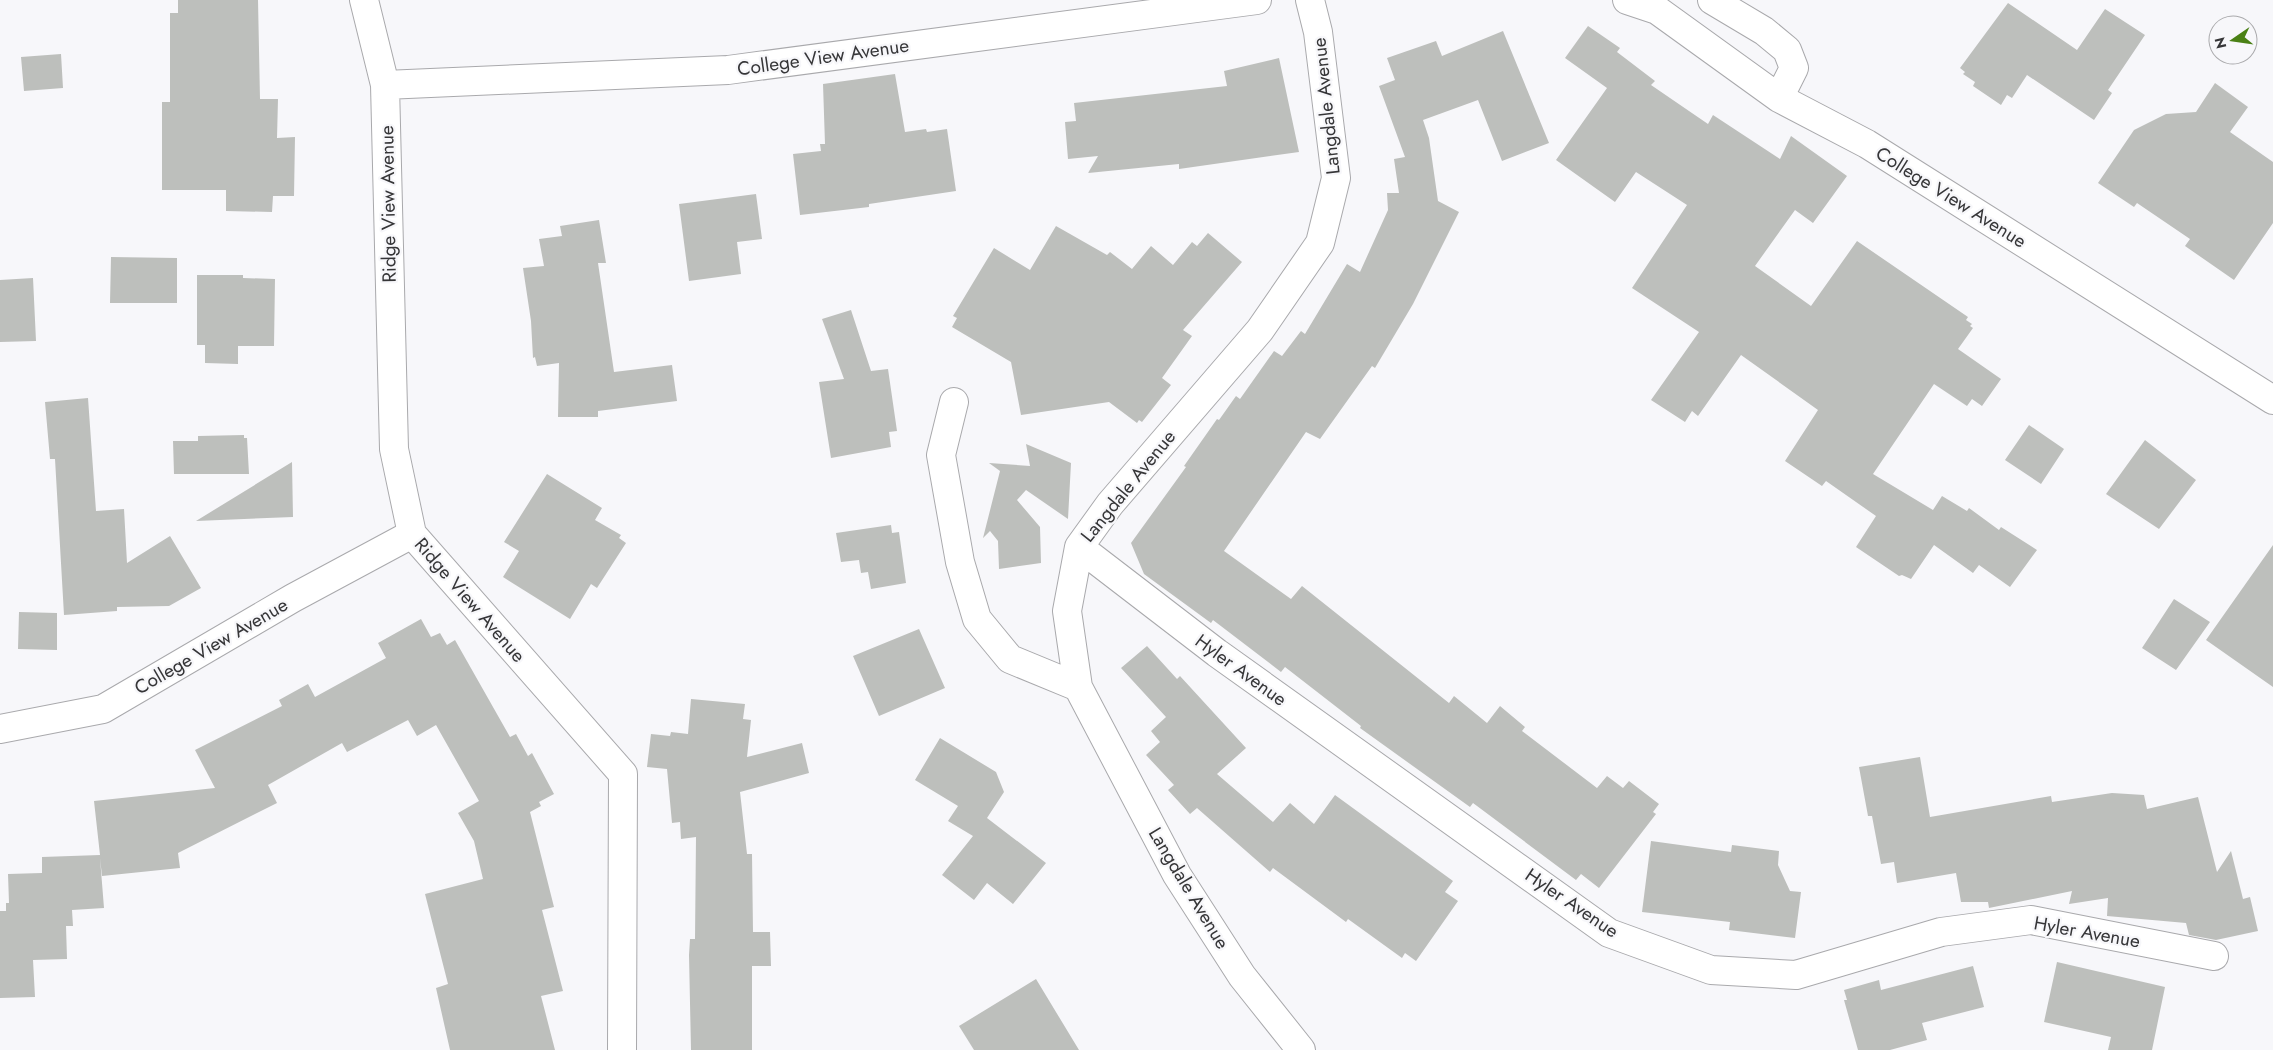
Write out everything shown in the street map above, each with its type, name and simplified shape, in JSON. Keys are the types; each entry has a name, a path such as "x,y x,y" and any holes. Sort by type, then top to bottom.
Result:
{"street":[{"name":"Ridge View Avenue","path":"364,0 386,84 394,449 412,534 623,774 622,1050"},
{"name":"College View Avenue","path":"386,84 728,70 1257,0"},
{"name":"Langdale Avenue","path":"1300,1050 1242,976 1177,875 1078,687 1067,611 1079,547 1110,504 1260,330 1320,243 1336,178 1318,32 1310,0"},
{"name":"College View Avenue","path":"1627,0 1656,10 1779,98 1867,144 2273,400"},
{"path":"1712,0 1764,31 1788,50 1794,68 1779,98"},
{"path":"954,402 941,455 960,562 976,619 1010,659 1078,687"},
{"name":"College View Avenue","path":"0,729 103,709 293,598 412,534"},
{"name":"Hyler Avenue","path":"1079,547 1217,653 1609,933 1711,970 1796,975 1941,932 2031,920 2214,956"}],"building":[{"path":"178,0 258,0 260,99 278,99 277,138 295,137 294,196 273,196 272,212 226,211 226,190 162,190 162,102 170,102 170,13 178,13"},
{"path":"2008,3 2077,50 2105,9 2145,35 2108,90 2112,93 2094,120 2027,75 2012,98 2007,95 2001,105 1973,86 1975,82 1963,74 1965,72 1960,68"},
{"path":"1588,26 1620,48 1617,52 1655,81 1651,85 1708,124 1713,115 1780,159 1791,136 1847,176 1813,223 1795,210 1755,266 1811,306 1857,241 1968,317 1966,320 1972,324 1970,326 1973,328 1958,349 2001,379 1982,406 1972,399 1967,406 1934,384 1873,474 1933,510 1942,496 1967,511 1969,508 1999,530 2001,527 2037,550 2010,587 1979,565 1973,573 1934,545 1911,579 1902,575 1899,576 1856,547 1876,516 1826,481 1822,486 1785,461 1818,410 1741,355 1698,416 1692,411 1685,422 1651,400 1699,332 1632,288 1687,205 1636,172 1615,202 1556,160 1607,88 1565,58"},
{"path":"1503,31 1549,143 1502,161 1478,100 1423,120 1429,138 1438,201 1459,212 1413,304 1375,368 1372,366 1320,439 1306,432 1224,551 1291,599 1302,586 1449,703 1454,696 1487,723 1500,706 1525,727 1522,731 1597,788 1607,776 1623,788 1629,781 1659,804 1653,812 1656,814 1599,888 1581,874 1576,880 1473,803 1470,807 1360,728 1361,726 1285,667 1281,672 1213,620 1211,623 1144,574 1131,543 1186,467 1184,466 1217,419 1219,420 1236,396 1240,399 1274,351 1282,356 1301,331 1305,334 1347,264 1360,272 1388,210 1387,193 1399,193 1394,159 1405,157 1379,86 1395,80 1387,58 1436,41 1442,56"},
{"path":"61,54 63,88 24,91 21,57"},
{"path":"1279,58 1299,152 1179,169 1179,164 1088,173 1098,156 1068,159 1065,122 1076,121 1074,103 1227,86 1224,71"},
{"path":"895,74 905,132 926,129 927,132 947,129 956,191 869,204 869,207 800,215 793,154 821,151 820,144 825,144 823,84"},
{"path":"2215,83 2248,107 2230,132 2273,162 2273,223 2234,280 2185,246 2190,239 2137,203 2134,207 2098,183 2134,130 2166,114 2196,112"},
{"path":"756,194 762,239 737,242 741,274 689,281 679,204"},
{"path":"599,220 606,263 598,263 614,372 672,365 677,401 598,411 598,417 558,417 559,363 537,366 535,357 533,358 531,321 523,268 544,266 539,239 562,236 560,226"},
{"path":"1056,226 1107,255 1110,252 1132,269 1151,246 1173,265 1192,242 1197,246 1208,233 1242,262 1183,330 1192,336 1162,378 1171,385 1142,422 1139,420 1137,423 1109,402 1021,415 1011,362 952,327 957,318 953,316 994,248 1030,270"},
{"path":"111,257 177,258 177,303 110,303"},
{"path":"197,275 243,275 243,278 275,279 274,346 238,346 238,364 205,363 205,345 197,345"},
{"path":"33,278 36,341 0,342 0,280"},
{"path":"851,310 871,371 888,369 897,431 889,432 891,447 831,458 819,382 844,379 822,319"},
{"path":"88,398 96,511 124,509 127,563 170,536 201,588 169,606 117,607 117,611 64,615 55,459 50,459 45,402"},
{"path":"2029,425 2064,449 2041,484 2005,460"},
{"path":"244,435 244,438 247,438 249,474 174,474 173,441 198,441 198,436"},
{"path":"2145,440 2196,480 2159,529 2106,494"},
{"path":"1026,444 1071,463 1068,519 1026,490 1017,500 1040,527 1041,563 999,569 998,541 990,531 983,538 1000,471 989,463 1030,466"},
{"path":"292,462 293,517 196,521"},
{"path":"547,474 602,508 595,520 621,535 619,538 626,543 597,588 591,584 570,619 503,577 519,551 504,542"},
{"path":"891,525 892,533 899,532 906,583 871,589 868,572 861,573 859,560 841,562 836,533"},
{"path":"2273,545 2273,687 2206,640"},
{"path":"2174,599 2210,622 2176,670 2142,648"},
{"path":"19,612 57,613 57,650 18,649"},
{"path":"421,619 431,637 440,633 447,645 455,640 510,737 516,734 528,756 532,753 554,794 539,802 541,806 530,812 554,907 542,910 563,991 541,996 555,1050 450,1050 436,988 448,984 425,894 483,879 474,841 458,813 479,801 436,725 417,736 408,720 347,752 342,743 268,785 277,803 178,853 180,868 102,876 100,858 104,908 72,910 73,926 66,926 67,959 33,960 35,997 0,998 0,911 6,911 6,903 9,903 8,874 42,873 42,857 100,855 94,801 215,788 195,750 282,706 279,700 308,684 315,697 386,658 378,643"},
{"path":"919,629 945,688 879,716 853,656"},
{"path":"1147,646 1177,679 1180,676 1246,748 1217,774 1273,822 1290,803 1314,824 1335,795 1453,881 1445,892 1458,901 1416,961 1405,953 1402,958 1348,919 1346,922 1273,868 1270,872 1197,808 1190,814 1168,790 1174,785 1146,755 1160,742 1151,731 1166,717 1121,668"},
{"path":"691,699 745,704 743,719 751,720 747,757 802,743 809,773 740,792 747,854 752,854 753,932 770,932 771,966 752,966 752,1050 691,1050 689,955 690,939 695,939 696,837 681,839 680,822 672,823 667,769 647,767 651,734 670,736 671,732 688,734"},
{"path":"940,738 996,772 1004,792 987,818 1046,863 1013,904 987,883 974,900 942,875 973,836 948,821 958,806 915,780"},
{"path":"1920,757 1930,817 2051,796 2052,802 2112,793 2144,795 2147,809 2198,797 2217,872 2231,851 2243,899 2250,897 2258,931 2216,940 2189,935 2186,923 2107,916 2108,898 2069,904 2072,891 1989,908 1988,902 1961,902 1956,873 1897,883 1894,862 1881,864 1872,816 1868,816 1859,767"},
{"path":"1651,841 1731,852 1732,845 1779,851 1778,865 1790,891 1801,892 1795,938 1729,930 1730,922 1642,912"},
{"path":"2057,962 2165,987 2152,1050 2108,1050 2111,1037 2044,1022"},
{"path":"1973,966 1984,1007 1922,1023 1927,1040 1890,1050 1858,1050 1844,1000 1847,1000 1844,990 1879,980 1881,990"},
{"path":"1036,979 1079,1050 974,1050 959,1026"}]}
